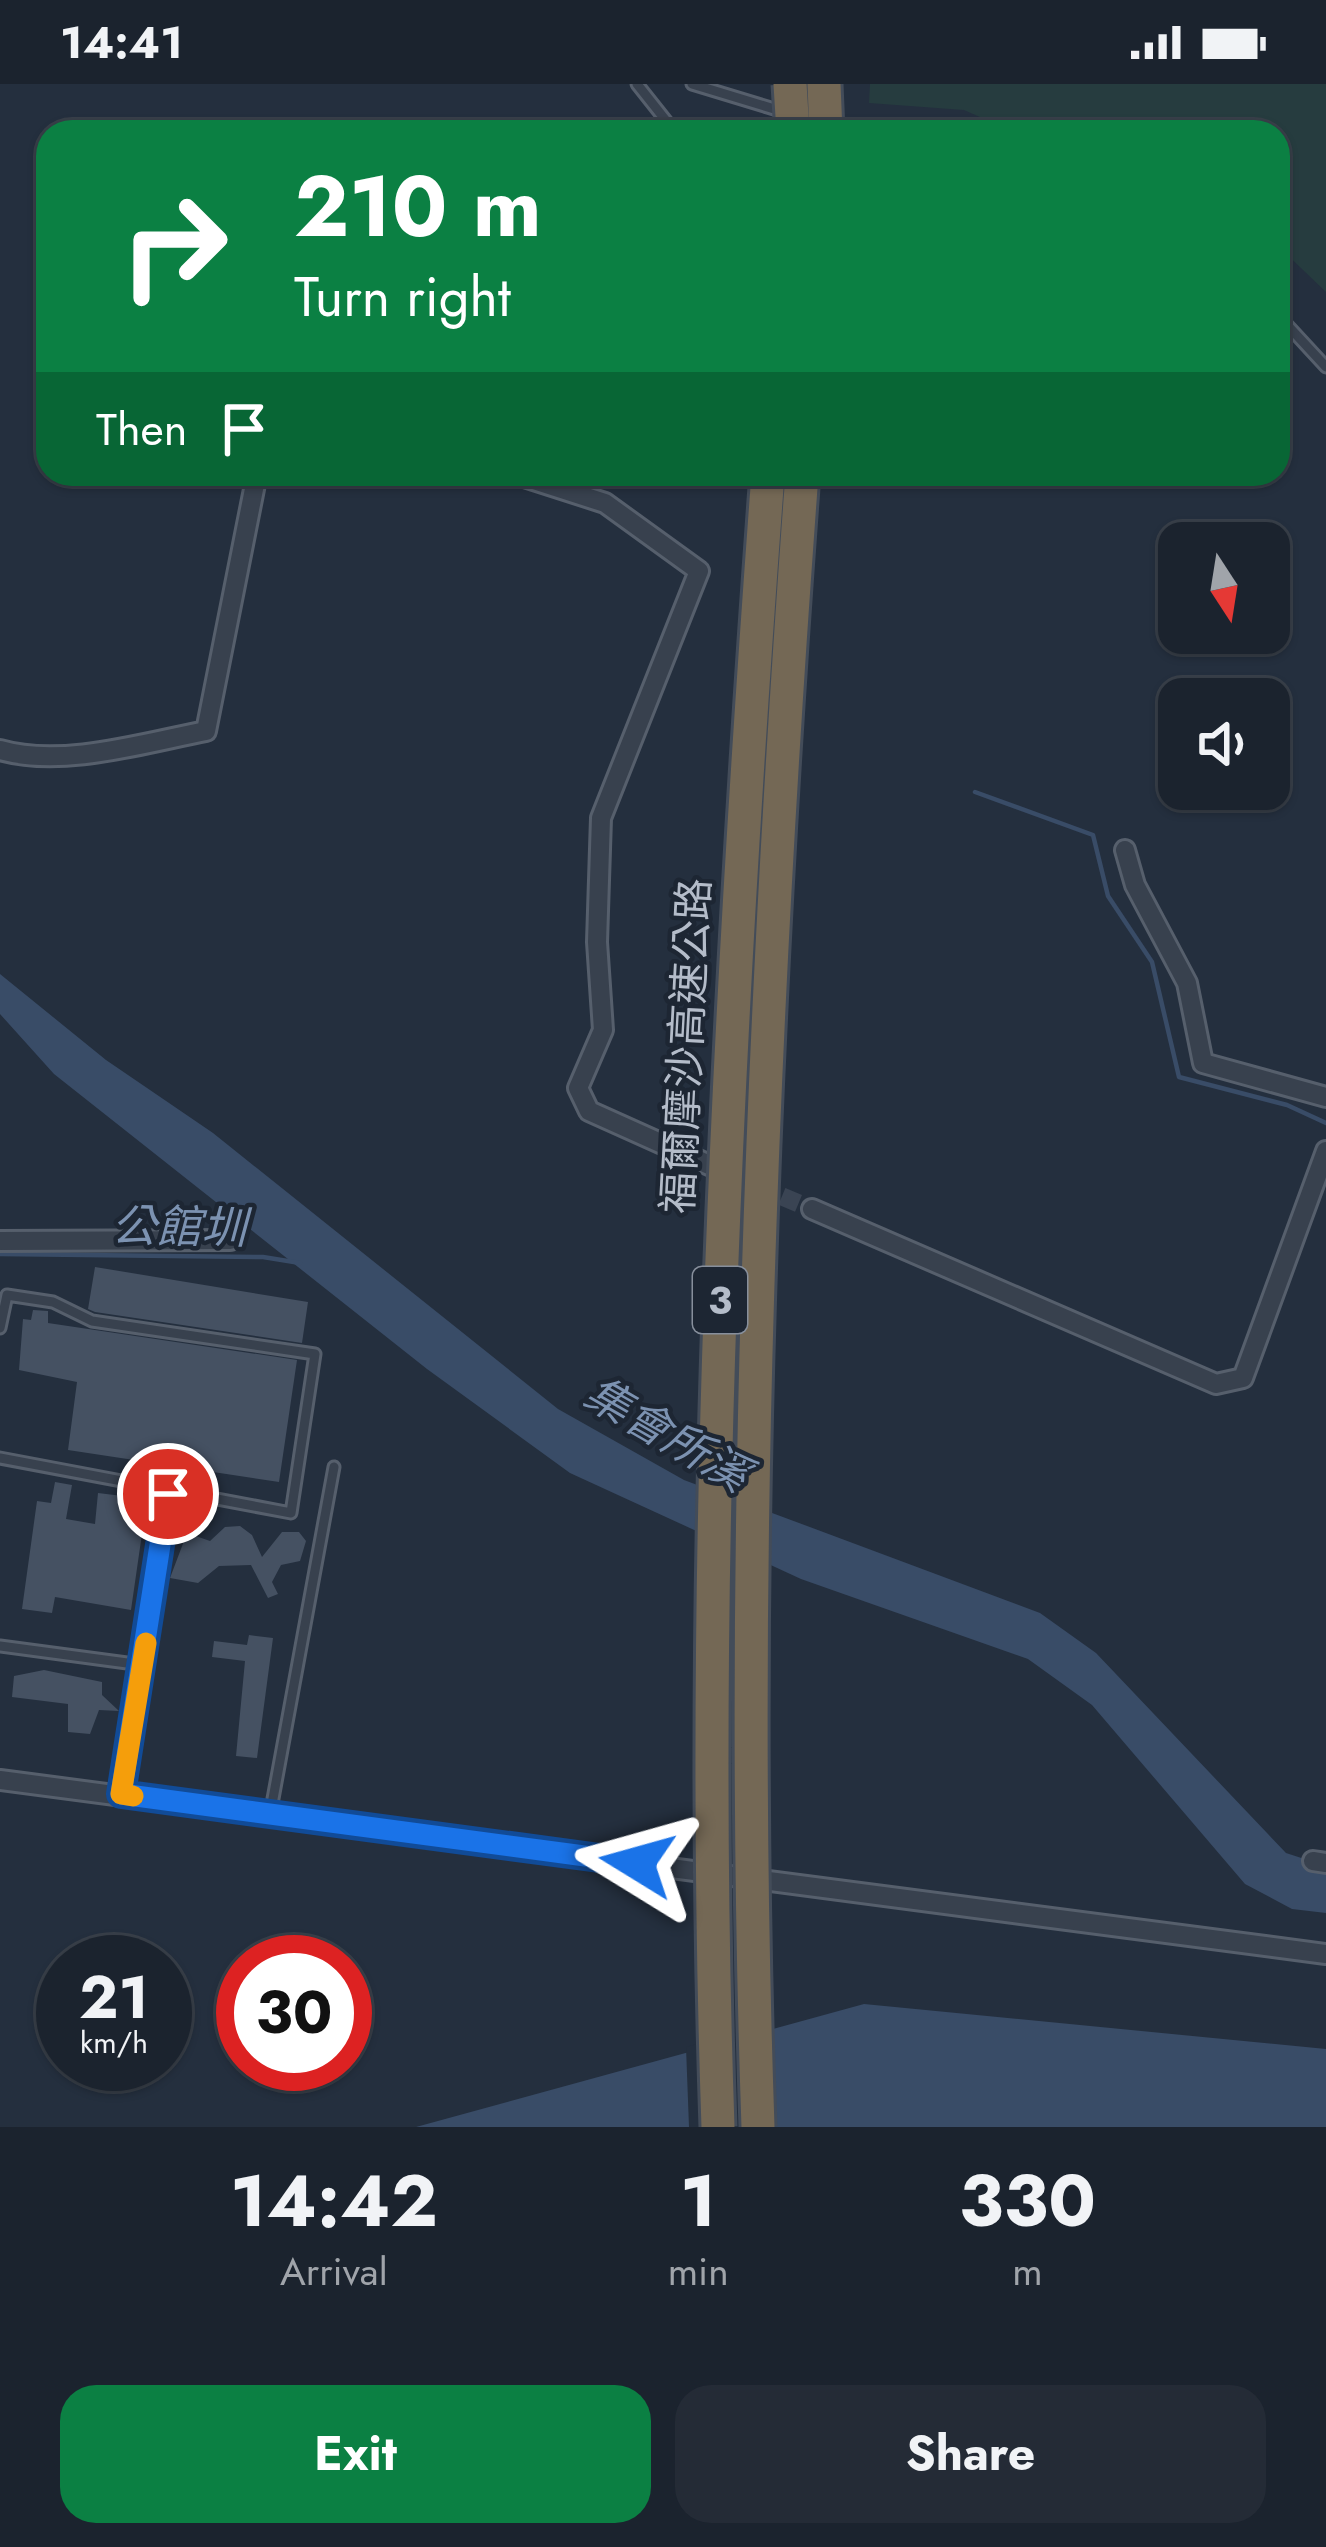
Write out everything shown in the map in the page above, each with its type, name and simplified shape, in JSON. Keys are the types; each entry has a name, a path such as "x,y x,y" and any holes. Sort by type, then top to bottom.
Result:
{"highway":[{"path":"790,84 792,120"},
{"path":"824,84 826,120"},
{"name":"福爾摩沙高速公路","path":"718,2127 710,1909 717,1362 738,881 767,486"},
{"name":"福爾摩沙高速公路","path":"758,2127 750,1904 752,1367 771,889 801,486"}],"street":[{"path":"0,749 20,755 74,753 206,731 255,486"},
{"path":"573,486 700,571 601,818 597,942 603,1030 578,1088 579,1099 589,1111 731,1175"},
{"path":"1125,850 1145,904 1187,982 1203,1063 1326,1096"},
{"path":"812,1209 1216,1384 1232,1384 1243,1378 1326,1151"},
{"path":"0,1240 230,1240"},
{"path":"0,1780 1326,1954"}],"lane":[{"path":"637,84 666,120"},
{"path":"692,84 814,120"},
{"path":"1290,328 1326,367"},
{"path":"0,1328 7,1295 53,1302 92,1321 315,1354 291,1513 168,1494 0,1458"},
{"path":"270,1815 334,1468"},
{"path":"121,1794 168,1494"},
{"path":"0,1646 142,1665"}],"green space":[{"path":"870,84 1326,84 1326,292 1290,258 1290,120 987,120 964,110 869,103"}],"water":[{"path":"0,974 106,1060 213,1133 558,1409 684,1480 1040,1613 1096,1653 1286,1853 1326,1866 1326,1913 1292,1909 1245,1884 1092,1705 1028,1659 801,1579 570,1473 427,1369 54,1074 0,1014"},
{"path":"864,2004 1326,2049 1326,2127 416,2127"}],"pier":[{"path":"766,2025 769,2127 689,2127 686,2047"}],"building":[{"path":"95,1267 308,1302 302,1343 95,1312 88,1309"},
{"path":"33,1310 48,1311 48,1323 297,1360 279,1482 68,1450 77,1382 19,1370 23,1319 31,1320"},
{"path":"55,1482 72,1485 66,1519 95,1524 98,1493 147,1499 131,1610 55,1597 52,1613 22,1609 37,1501 51,1503"},
{"path":"240,1526 252,1535 262,1557 282,1532 299,1532 306,1541 300,1561 281,1565 272,1582 278,1594 268,1598 251,1565 219,1566 198,1583 170,1578 187,1533 210,1541 225,1527"},
{"path":"249,1635 273,1638 257,1758 236,1756 245,1661 212,1657 214,1641 247,1645"},
{"path":"44,1670 102,1682 102,1695 119,1711 99,1710 90,1734 68,1732 68,1704 12,1697 14,1676"}],"waterway":[{"path":"975,792 1093,835 1108,896 1152,962 1179,1077 1287,1105 1326,1123"},
{"name":"公館圳","path":"0,1254 263,1257 300,1263"}],"tunnel":[{"path":"757,1186 812,1209"}],"slow traffic":[{"path":"133,1796 121,1794 146,1643"}],"route":[{"path":"168,1494 121,1794 637,1863"}],"water label":[{"name":"集會所溪","path":"667,1434"}]}
